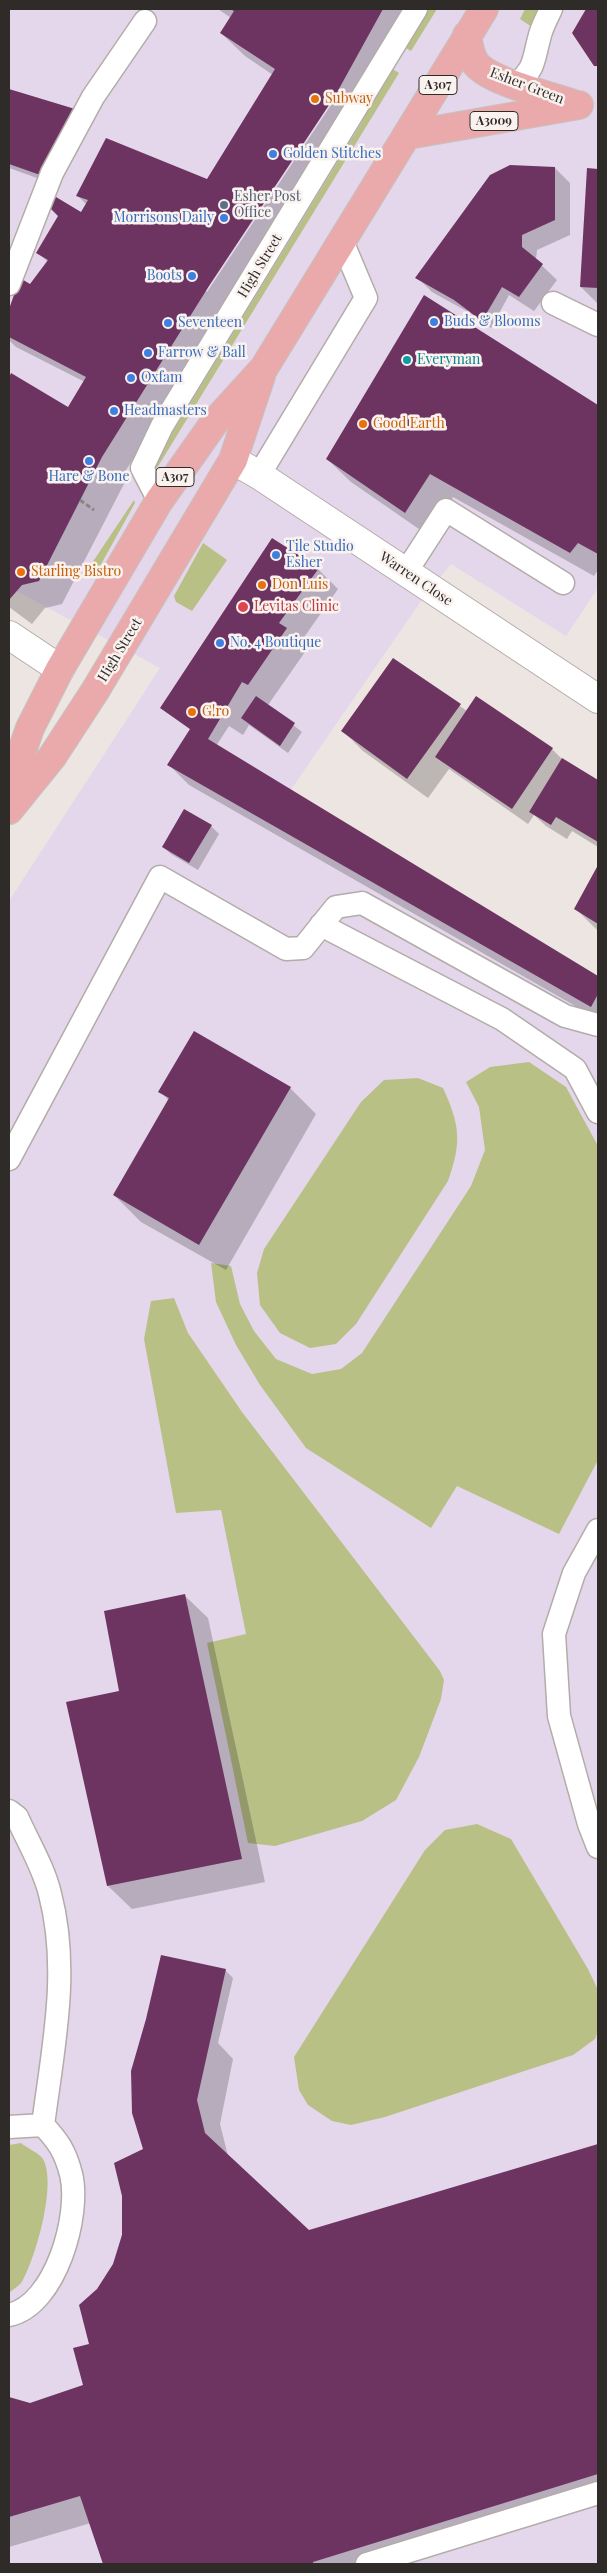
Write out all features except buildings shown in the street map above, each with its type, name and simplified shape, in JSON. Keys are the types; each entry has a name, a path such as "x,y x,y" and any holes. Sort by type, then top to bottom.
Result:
{"main road":[{"name":"High Street","path":"60,669 159,501 214,422 264,368 484,9"},
{"name":"Esher Green","path":"467,35 472,57 479,67 517,84 589,106"},
{"name":"Esher Green","path":"408,135 589,106"},
{"name":"High Street","path":"96,691 233,460 264,368"},
{"path":"60,669 96,691"},
{"name":"A307","path":"9,788 30,728 60,669"},
{"name":"A307","path":"9,810 52,757 96,691"}],"street":[{"name":"Warren Close","path":"233,460 259,475 598,699"},
{"path":"9,635 60,669"}],"lane":[{"name":"High Street","path":"159,501 142,468 162,426 416,9"},
{"path":"517,84 528,75 534,63 539,37 552,9"},
{"path":"9,284 52,174 93,96 145,21"},
{"path":"259,475 366,298 342,241"},
{"path":"553,302 598,325"},
{"path":"406,572 446,510 563,583"},
{"path":"9,1159 160,877 286,949 303,948 336,907 362,903 565,1016 598,1025"},
{"path":"321,925 502,1019 575,1070 598,1112"},
{"path":"598,1530 574,1573 554,1634 559,1716 589,1824 598,1847"},
{"path":"9,1811 17,1817 50,1892 59,1935 60,1997 43,2125 62,2146 71,2176 72,2203 62,2255 48,2284 29,2304 9,2315"},
{"path":"9,2127 43,2125"},
{"path":"367,2564 598,2492"}],"path":[{"path":"80,500 94,510"}],"shaded area":[{"path":"9,9 598,9 598,588 566,636 451,564 419,604 290,791 598,976 598,2564 9,2564 9,901 160,668 9,587"}],"green space":[{"path":"428,9 437,9 411,51 404,47"},
{"path":"525,9 540,9 535,29 520,19"},
{"path":"391,68 399,73 157,468 153,471 152,466 362,122 372,98"},
{"path":"134,500 135,503 94,577 87,577 88,569"},
{"path":"203,543 227,560 192,611 176,602 174,596"},
{"path":"529,1062 566,1087 598,1146 598,1460 559,1534 457,1486 431,1528 306,1448 260,1385 236,1345 216,1302 211,1263 231,1266 240,1304 254,1331 276,1359 312,1374 341,1369 362,1353 471,1186 485,1150 479,1107 466,1082 490,1067"},
{"path":"418,1078 443,1088 456,1123 456,1155 448,1181 356,1324 336,1344 310,1348 280,1333 260,1305 257,1273 264,1249 361,1102 384,1080"},
{"path":"174,1298 188,1333 242,1412 440,1671 444,1680 441,1699 419,1757 396,1800 362,1821 275,1846 248,1843 207,1643 246,1634 221,1510 176,1513 144,1339 151,1301"},
{"path":"477,1824 511,1839 588,1969 598,1990 598,2031 595,2039 573,2055 385,2117 351,2125 332,2121 308,2105 299,2090 294,2057 425,1850 445,1830"},
{"path":"21,2143 43,2159 47,2170 48,2185 43,2220 34,2254 22,2282 9,2293 9,2145"}],"place":[{"name":"Subway","path":"315,99"},
{"name":"Golden Stitches","path":"273,154"},
{"name":"Esher Post Office","path":"224,205"},
{"name":"Morrisons Daily","path":"224,218"},
{"name":"Boots","path":"192,276"},
{"name":"Buds & Blooms","path":"434,322"},
{"name":"Seventeen","path":"168,323"},
{"name":"Farrow & Ball","path":"148,353"},
{"name":"Everyman","path":"407,360"},
{"name":"Oxfam","path":"131,378"},
{"name":"Headmasters","path":"114,411"},
{"name":"Good Earth","path":"363,424"},
{"name":"Hare & Bone","path":"89,461"},
{"name":"Tile Studio Esher","path":"276,555"},
{"name":"Starling Bistro","path":"21,572"},
{"name":"Don Luis","path":"262,585"},
{"name":"Levitas Clinic","path":"243,607"},
{"name":"No. 4 Boutique","path":"220,643"},
{"name":"G!ro","path":"192,712"}]}
